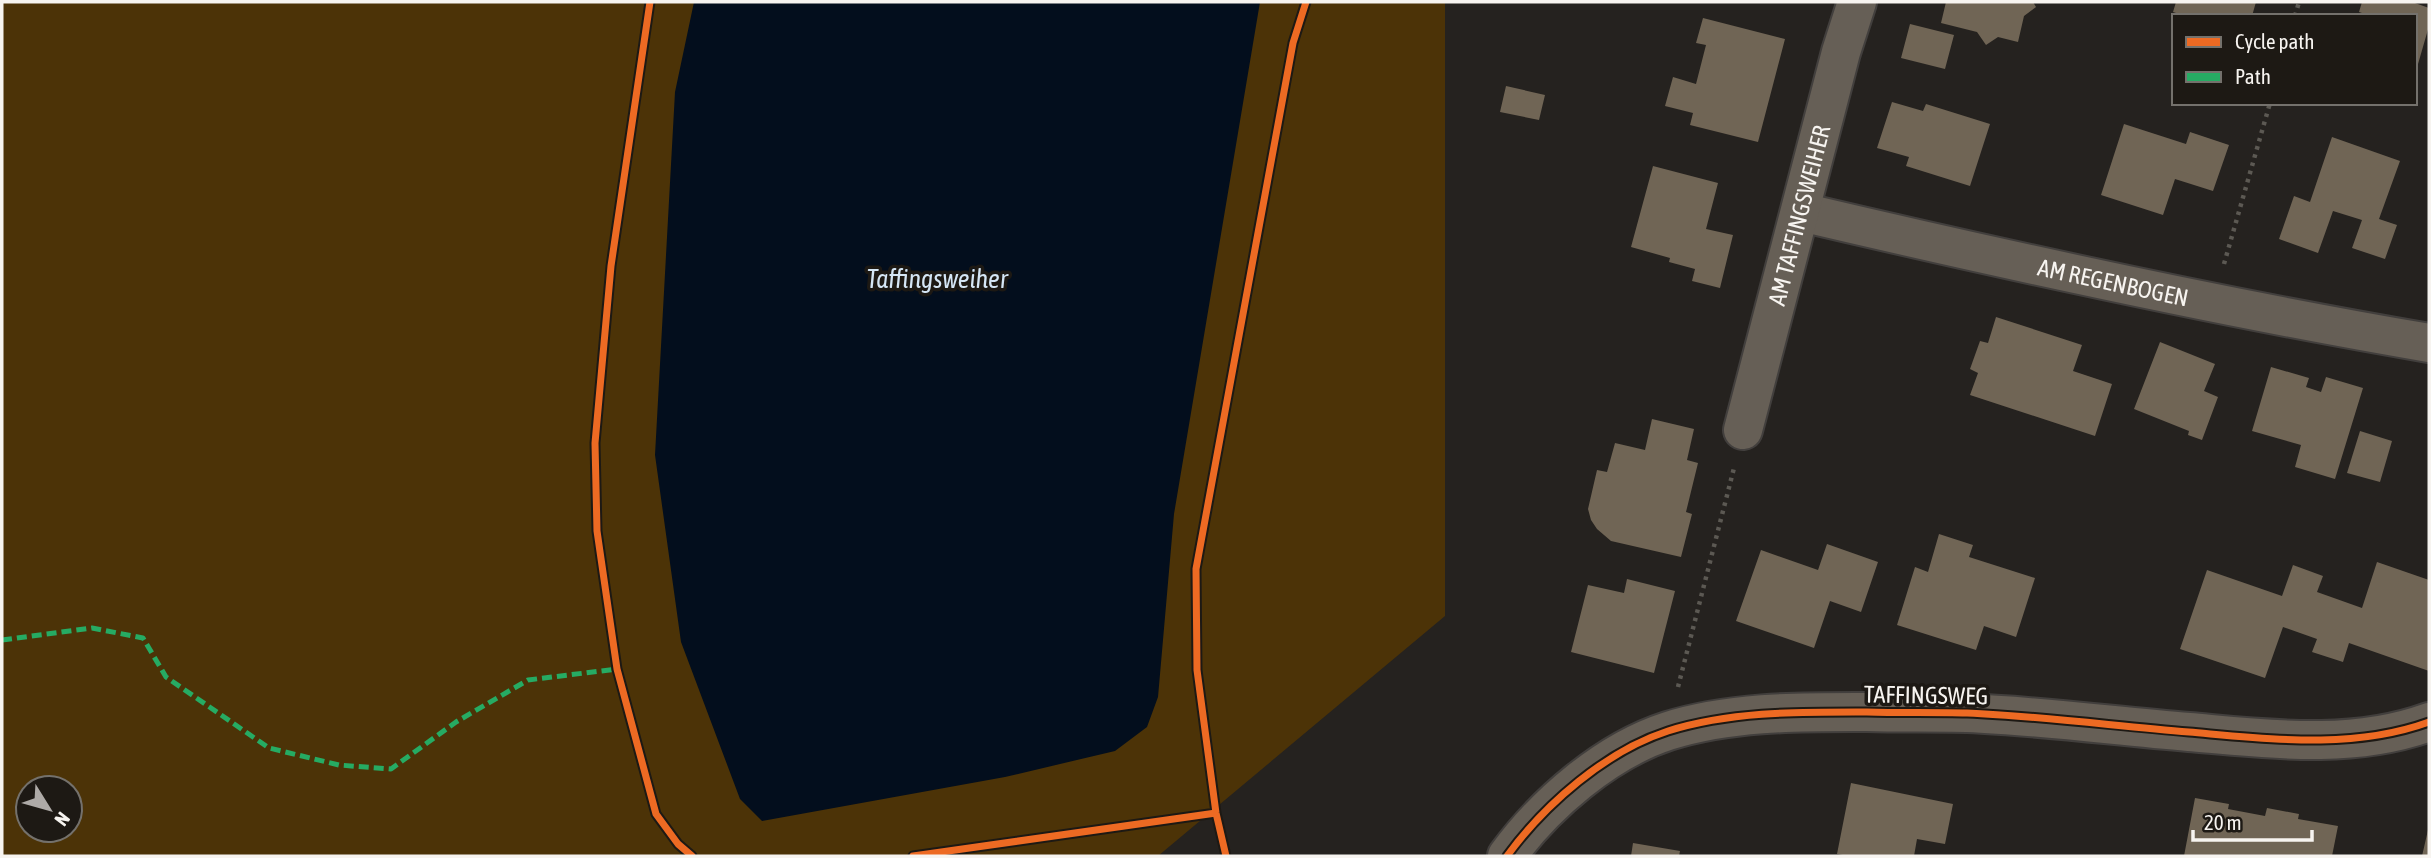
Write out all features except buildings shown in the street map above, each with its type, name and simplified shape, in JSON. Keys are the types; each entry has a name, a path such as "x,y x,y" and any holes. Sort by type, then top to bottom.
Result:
{"street":[{"name":"AM TAFFINGSWEIHER","path":"1743,430 1841,52 1857,2"},
{"name":"AM REGENBOGEN","path":"1801,212 2032,266 2429,343"},
{"name":"TAFFINGSWEG","path":"1507,856 1549,807 1615,755 1667,732 1716,720 1783,711 1969,713 2273,740 2352,740 2404,731 2429,722"}],"path":[{"path":"2213,303 2269,105"},
{"path":"1667,732 1743,430"}],"shaded area":[{"path":"2,2 1445,2 1445,616 1158,856 2,856"}],"water":[{"name":"Taffingsweiher","path":"694,2 1260,2 1174,514 1158,697 1147,727 1115,751 1005,777 762,821 740,799 681,642 655,455 675,92"}],"marked path":[{"path":"2,640 92,628 143,638 166,677 269,748 339,765 391,769 456,722 528,680 617,669"}],"cycle path":[{"path":"650,2 611,266 595,443 597,531 617,669 656,814 678,844 692,856"},
{"path":"1226,856 1216,813 1197,670 1196,569 1293,43 1306,2"},
{"path":"1507,856 1539,817 1558,799 1622,752 1668,731 1741,716 1791,713 1967,713 2310,740 2370,736 2429,722"},
{"path":"913,856 1216,813"}]}
